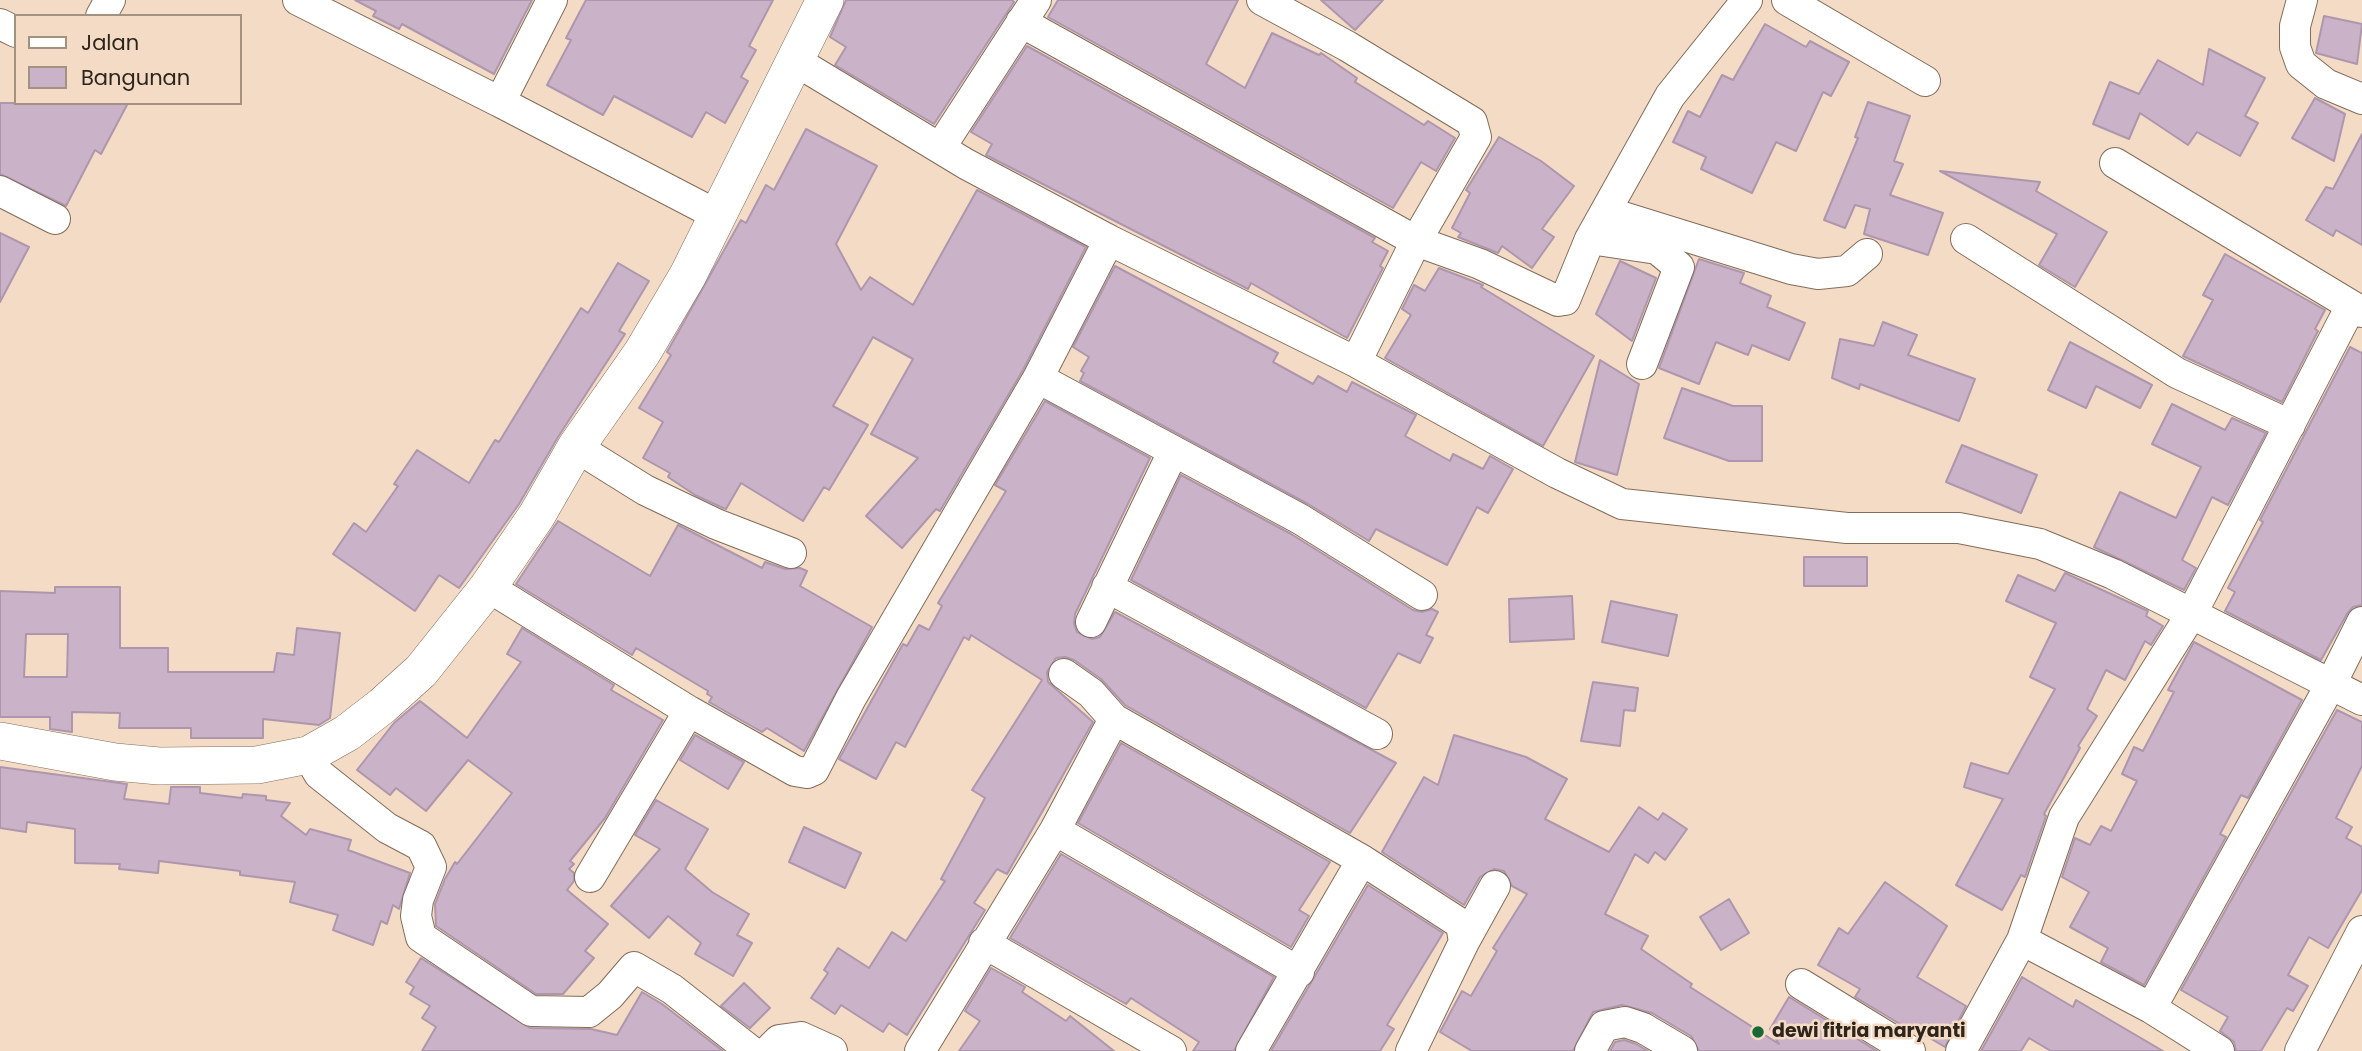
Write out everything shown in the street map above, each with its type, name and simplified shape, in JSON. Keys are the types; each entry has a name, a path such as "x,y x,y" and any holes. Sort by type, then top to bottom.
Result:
{"street":[{"path":"298,0 717,215"},
{"path":"500,102 552,0"},
{"path":"0,741 115,762 159,766 257,765 308,755 355,726 421,671 488,587 537,515 576,447 642,353 688,275 825,0"},
{"path":"1262,0 1347,46 1472,122 1476,137 1416,241 1356,362"},
{"path":"940,148 1028,11 1416,241 1480,264 1558,301 1565,300 1590,239 1670,96 1747,0"},
{"path":"1787,0 1925,81"},
{"path":"2302,0 2295,26 2295,47 2301,64 2326,84 2362,99"},
{"path":"794,60 940,148 1109,240 1356,362 1558,473 1622,504 1847,528 1959,528 2039,544 2113,573 2332,682 2362,700"},
{"path":"1961,1051 2022,940 2064,817 2192,613 2290,425 2357,309 2115,163"},
{"path":"0,191 55,219"},
{"path":"1607,212 1791,269 1818,274 1847,271 1867,254"},
{"path":"1590,239 1657,250 1679,267 1642,364"},
{"path":"1966,239 2177,373 2290,425"},
{"path":"488,587 689,711 795,771 807,773 814,770 851,698 1038,377 1109,240"},
{"path":"1038,377 1300,519 1422,595"},
{"path":"576,447 645,490 716,524 791,553"},
{"path":"1091,622 1172,452"},
{"path":"1107,587 1377,733"},
{"path":"2151,1008 2332,682 2362,622"},
{"path":"1064,674 1091,693 1114,719 1362,860 1461,923 1464,942"},
{"path":"590,877 689,711"},
{"path":"920,1051 1055,830 1114,719"},
{"path":"308,755 319,774 387,828 421,846 431,867 418,900 416,916 421,937 531,1011 589,1012 610,995 634,967 672,989 751,1051"},
{"path":"1055,830 1299,972"},
{"path":"1251,1051 1362,860"},
{"path":"1414,1050 1464,942 1495,886"},
{"path":"2300,1051 2362,931"},
{"path":"2022,940 2151,1008 2219,1051"},
{"path":"984,943 1171,1051"},
{"path":"1801,984 1910,1051"},
{"path":"1590,1051 1604,1026 1625,1023 1643,1028 1682,1051"},
{"path":"768,1051 779,1040 801,1037 832,1051"}],"building":[{"path":"355,0 532,0 494,74 402,24 399,29 373,16 376,11"},
{"path":"586,0 773,0 749,46 756,50 741,77 748,81 725,123 706,112 692,137 614,96 603,115 547,85 571,40 566,38"},
{"path":"846,0 1014,2 934,124 835,65 846,47 830,37"},
{"path":"1058,0 1238,0 1206,64 1245,88 1272,33 1319,55 1321,53 1357,78 1355,82 1424,125 1428,121 1455,138 1436,171 1421,162 1393,208 1048,17"},
{"path":"1321,0 1383,0 1355,30"},
{"path":"2324,16 2362,24 2357,64 2316,53"},
{"path":"1765,24 1806,47 1810,41 1849,62 1831,96 1823,92 1796,151 1776,142 1752,193 1701,169 1706,157 1673,142 1688,111 1700,117 1722,75 1733,80"},
{"path":"1027,46 1375,238 1372,242 1388,251 1380,266 1383,268 1347,338 1251,283 1248,289 986,155 992,144 971,132"},
{"path":"2209,49 2265,78 2245,116 2258,123 2240,156 2197,132 2188,145 2140,113 2129,139 2093,124 2110,82 2139,94 2158,60 2203,85"},
{"path":"2315,98 2345,114 2334,161 2292,138"},
{"path":"1868,102 1910,116 1894,161 1903,164 1890,195 1943,213 1928,255 1864,234 1870,209 1855,205 1845,228 1824,220 1858,138 1855,137"},
{"path":"0,103 127,105 101,154 95,150 66,206 0,174"},
{"path":"806,129 877,166 836,244 861,290 870,277 913,305 977,190 1086,247 1023,370 940,511 936,509 902,548 866,516 918,458 871,434 913,359 873,337 833,406 868,425 829,490 824,487 803,521 741,483 726,509 723,508 695,495 668,477 670,473 643,458 663,422 639,408 671,355 667,352 741,220 746,223 766,185 774,190"},
{"path":"2362,134 2362,245 2336,230 2333,236 2306,220 2326,187 2333,189"},
{"path":"1499,137 1541,161 1574,186 1542,229 1554,237 1532,268 1502,246 1498,253 1458,237 1461,233 1452,228 1470,193 1466,190"},
{"path":"1940,171 2040,182 2036,191 2107,232 2075,287 2039,265 2057,234"},
{"path":"0,233 29,247 0,302"},
{"path":"2225,254 2325,310 2315,329 2318,331 2282,402 2183,356 2213,300 2203,295"},
{"path":"1699,259 1744,273 1740,283 1771,296 1767,307 1805,323 1789,360 1752,345 1748,355 1716,342 1699,384 1659,368"},
{"path":"1620,261 1656,278 1632,341 1596,314"},
{"path":"618,263 649,281 619,331 625,334 558,437 519,504 459,588 439,575 415,611 333,554 354,523 366,532 398,486 394,484 417,450 469,483 495,440 499,442 581,308 588,313"},
{"path":"1115,266 1278,353 1273,362 1313,384 1318,376 1347,392 1352,382 1416,415 1405,436 1450,461 1453,454 1483,469 1490,456 1513,469 1488,513 1477,507 1447,565 1376,529 1369,541 1308,504 1080,381 1084,373 1081,371 1089,357 1073,347"},
{"path":"1439,268 1483,285 1481,287 1594,356 1543,446 1385,358 1411,315 1402,309 1414,285 1425,291"},
{"path":"1883,322 1917,335 1908,355 1975,379 1959,421 1860,384 1859,389 1832,378 1840,339 1874,346"},
{"path":"2070,342 2152,385 2140,408 2096,386 2086,408 2048,390"},
{"path":"2350,347 2362,353 2362,605 2353,607 2347,614 2321,660 2225,611 2235,592 2228,588 2263,522 2260,520"},
{"path":"1600,360 1639,384 1617,475 1575,462"},
{"path":"1682,388 1733,406 1762,406 1762,461 1729,461 1664,438"},
{"path":"1045,401 1150,458 1075,614 1077,632 1092,639 1100,637 1115,612 1396,763 1350,833 1125,705 1101,679 1074,660 1056,658 1047,672 1048,682 1093,722 1007,874 997,869 974,903 985,910 907,1035 889,1023 883,1032 841,1005 835,1014 811,998 828,973 824,970 838,948 869,968 892,932 906,941 945,881 941,879 985,798 972,790 1042,680 971,635 969,640 964,637 905,747 896,742 876,779 839,759 903,644 907,646 919,625 929,630 942,606 938,603 1006,491 995,485"},
{"path":"2172,404 2225,430 2232,418 2266,433 2228,505 2212,497 2182,560 2196,568 2184,590 2094,547 2120,492 2176,518 2201,467 2152,444"},
{"path":"1962,445 2037,475 2021,513 1946,482"},
{"path":"1181,475 1291,534 1413,610 1422,612 1432,609 1438,612 1426,635 1433,638 1420,663 1398,653 1366,708 1131,580"},
{"path":"558,521 650,576 678,525 762,568 765,562 785,569 800,568 807,571 800,586 872,627 804,751 767,728 762,732 709,702 712,697 707,694 708,691 636,648 632,655 516,584"},
{"path":"1804,557 1867,557 1867,586 1804,586"},
{"path":"2065,573 2148,611 2146,616 2163,626 2151,645 2145,641 2125,680 2106,670 2087,709 2097,716 2078,746 2080,748 2044,814 2046,816 2025,877 2021,875 2002,910 1956,885 2003,799 1964,787 1971,763 2008,774 2055,689 2030,677 2056,623 2006,601 2018,575 2055,591"},
{"path":"55,587 120,587 120,648 168,648 168,672 274,672 277,653 294,655 297,628 340,633 330,718 319,725 263,719 263,738 191,738 191,728 119,728 120,713 72,712 72,732 50,729 50,717 0,717 0,591 55,593","holes":["26,634 68,634 67,677 24,677"]},
{"path":"1572,596 1574,639 1510,642 1509,599"},
{"path":"1611,601 1677,615 1668,656 1602,642"},
{"path":"522,628 614,685 611,690 663,720 605,818 570,861 574,864 569,869 574,873 574,881 567,890 608,924 585,951 594,958 563,994 536,994 436,926 435,904 445,879 455,862 457,864 512,793 468,760 426,811 396,788 390,795 357,770 394,723 420,701 467,738 521,662 507,654"},
{"path":"2194,642 2302,700 2248,798 2241,795 2220,834 2226,837 2144,985 2101,962 2108,948 2070,927 2089,892 2062,877 2075,838 2090,845 2101,826 2111,831 2137,781 2122,774 2134,747 2143,751 2174,692 2168,690"},
{"path":"1593,682 1638,688 1635,711 1624,710 1620,746 1581,741"},
{"path":"2337,710 2362,722 2362,766 2336,818 2352,827 2346,838 2362,847 2362,890 2328,948 2309,937 2288,975 2308,986 2293,1011 2287,1008 2261,1051 2236,1051 2234,1042 2220,1031 2228,1017 2181,990"},
{"path":"695,735 744,762 728,789 680,760"},
{"path":"1454,735 1526,757 1567,779 1545,819 1609,852 1639,807 1658,820 1663,813 1687,829 1665,860 1655,852 1648,863 1635,854 1605,914 1648,936 1641,949 1692,984 1690,987 1779,1044 1770,1029 1789,997 1877,1051 1699,1051 1691,1036 1652,1013 1622,1005 1593,1012 1573,1051 1472,1051 1440,1032 1462,991 1471,996 1497,951 1493,948 1527,894 1512,886 1504,871 1494,869 1480,877 1464,905 1382,852 1424,777 1438,785"},
{"path":"1121,743 1330,862 1299,910 1309,916 1291,947 1078,823"},
{"path":"0,767 127,784 124,799 169,804 171,787 200,787 200,793 242,798 243,794 266,796 266,800 290,803 281,816 306,835 310,829 351,840 348,850 410,873 399,909 393,905 387,924 381,921 373,945 333,930 338,915 290,902 295,882 240,875 240,871 159,861 158,873 119,869 120,864 75,863 75,829 27,822 26,832 0,828"},
{"path":"656,800 708,829 685,869 712,892 749,914 737,935 752,943 733,976 695,954 701,943 668,916 649,938 611,906 660,849 635,835"},
{"path":"804,827 861,853 845,888 789,862"},
{"path":"1061,854 1274,977 1234,1051 1193,1051 1199,1042 1131,998 1126,1004 1010,938"},
{"path":"1885,882 1947,926 1917,977 1966,1006 1945,1047 1911,1027 1910,1030 1855,997 1860,989 1818,965 1839,928 1848,934"},
{"path":"1368,885 1443,933 1387,1025 1394,1029 1380,1051 1271,1051"},
{"path":"1729,899 1749,933 1721,950 1700,917"},
{"path":"421,958 530,1028 591,1029 617,1035 642,992 723,1051 422,1051 436,1027 422,1018 430,1006 410,994 414,987 406,982"},
{"path":"991,968 1025,987 1022,992 1066,1021 1070,1016 1114,1051 959,1051 980,1021 965,1011"},
{"path":"2022,977 2073,1007 2076,1000 2163,1051 2051,1051 2029,1038 2021,1051 1981,1051"},
{"path":"744,983 770,1008 750,1028 721,1006"},
{"path":"1624,1040 1648,1051 1610,1051 1615,1042"}],"place":[{"name":"dewi fitria maryanti","path":"1758,1032"}]}
